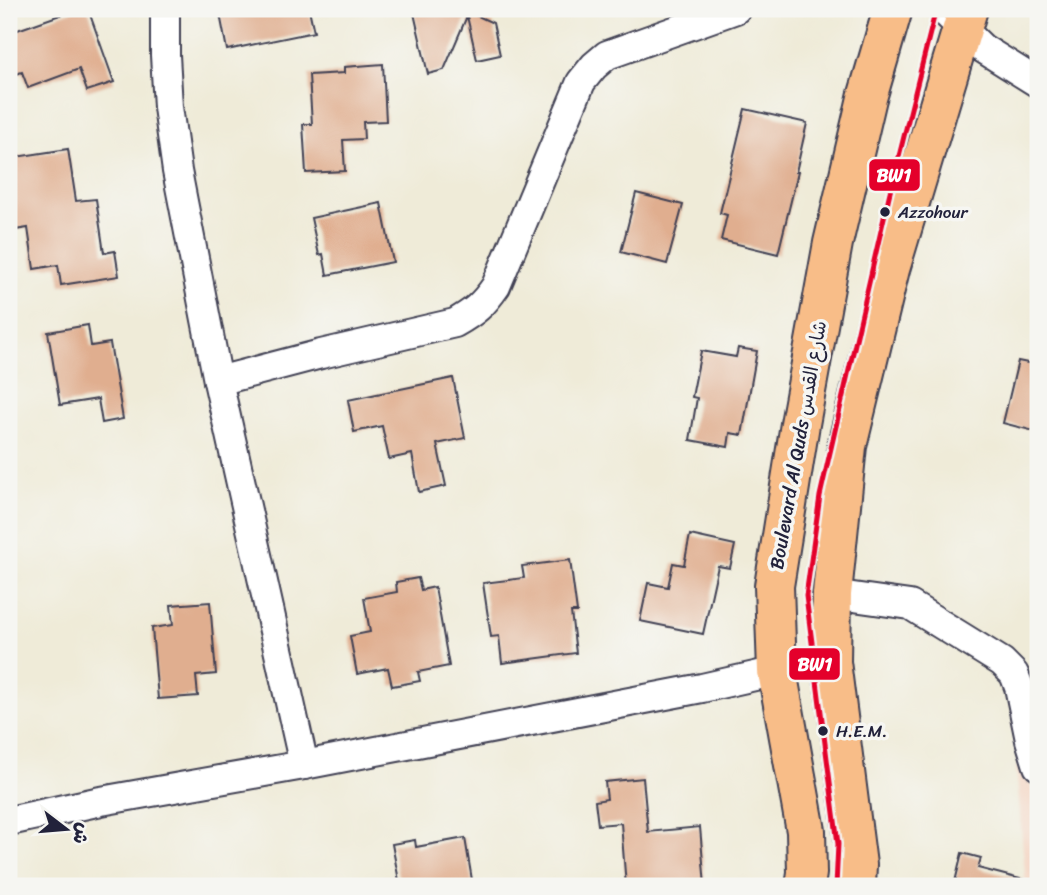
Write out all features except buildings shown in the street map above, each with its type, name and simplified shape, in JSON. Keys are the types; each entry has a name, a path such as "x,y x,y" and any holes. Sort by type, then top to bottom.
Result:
{"main road":[{"name":"Boulevard Al Quds شارع القدس","path":"805,886 806,831 777,671 774,586 832,243 867,98 893,9"},
{"path":"856,886 857,865 831,662 832,594 847,446 890,269 957,15"}],"street":[{"path":"165,9 168,107 177,171 218,381 304,765"},
{"path":"218,381 455,323 470,314 486,301 496,286 581,82 594,66 607,55 736,9"},
{"path":"957,15 972,40 1038,83"},
{"path":"832,594 910,605 1002,662 1014,674 1019,687 1038,766"},
{"path":"9,821 101,800 304,765 688,691 777,671"}],"shaded area":[{"path":"1016,765 1038,794 1038,886 1026,886"}],"transit line":[{"name":"BW1","path":"836,886 838,844 806,596 820,496 889,196 936,9"}],"place":[{"name":"Azzohour","path":"885,212"},
{"name":"H.E.M.","path":"823,731"}]}
